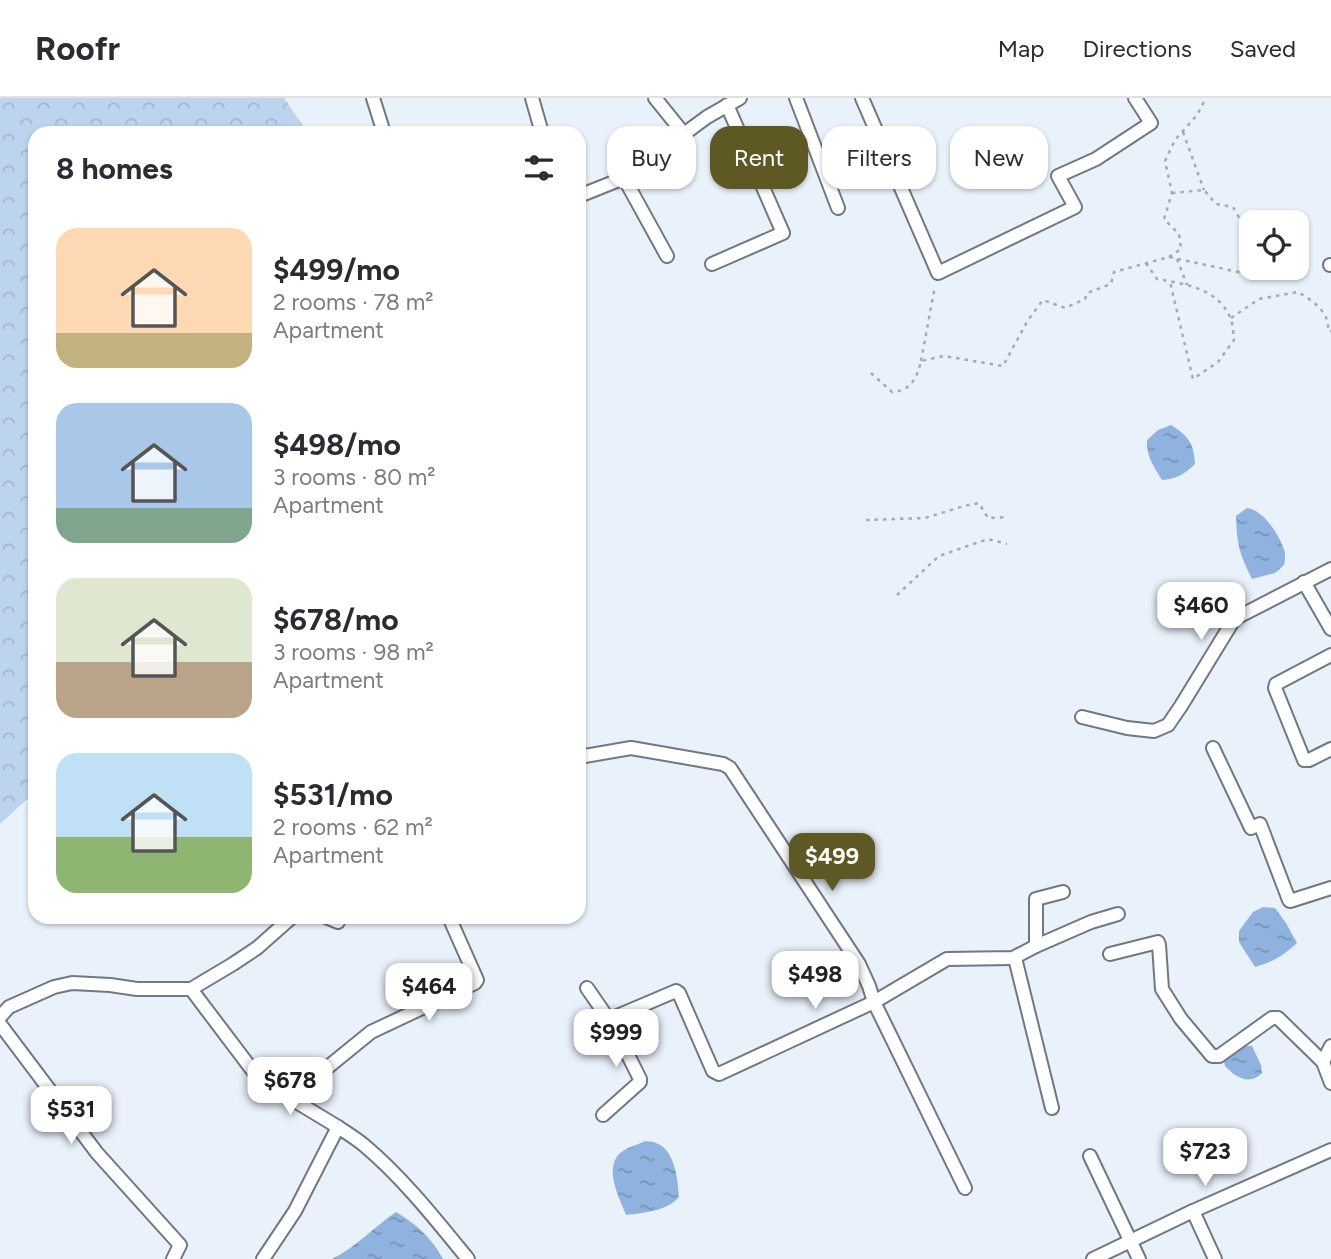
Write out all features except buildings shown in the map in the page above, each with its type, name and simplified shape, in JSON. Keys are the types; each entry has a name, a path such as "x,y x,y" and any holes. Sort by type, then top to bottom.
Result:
{"street":[{"path":"373,98 382,126"},
{"path":"532,98 540,126"},
{"path":"655,98 678,126"},
{"path":"696,126 740,98"},
{"path":"796,98 838,208"},
{"path":"862,98 937,273 1075,206 1058,176 1096,159 1152,123 1135,98"},
{"path":"712,264 782,233 727,105"},
{"path":"586,193 607,185"},
{"path":"630,189 667,256"},
{"path":"1082,717 1127,728 1154,731 1168,725 1238,617 1331,569"},
{"path":"1304,582 1331,629"},
{"path":"1331,655 1275,686 1304,760 1331,749"},
{"path":"586,756 631,748 723,764 730,768 859,964 874,1003 965,1188"},
{"path":"1213,748 1251,828 1261,824 1290,901 1331,888"},
{"path":"1036,946 1036,899 1063,892"},
{"path":"610,1019 676,991 713,1071 719,1074 874,1003 947,958 1015,958 1091,922 1118,914"},
{"path":"0,1017 9,1007 54,987 72,983 137,989 191,989 233,964 284,924"},
{"path":"290,1098 371,1032 477,982 452,924"},
{"path":"1110,954 1158,942 1162,989 1181,1019 1212,1056 1219,1056 1272,1018 1278,1018 1323,1062 1331,1083"},
{"path":"1015,958 1052,1108"},
{"path":"586,988 610,1019 640,1079 640,1082 603,1115"},
{"path":"191,989 261,1083 290,1098 364,1145 419,1201 468,1259"},
{"path":"0,1024 97,1153 180,1245 173,1259"},
{"path":"1323,1062 1331,1046"},
{"path":"263,1259 295,1211 338,1127"},
{"path":"1093,1259 1331,1150"},
{"path":"1090,1156 1139,1259"},
{"path":"1193,1211 1215,1259"}],"path":[{"path":"921,362 944,356 1003,366 1028,320 1043,300 1065,308 1085,299 1087,293 1111,284 1114,272 1169,257 1181,249 1179,234 1164,219 1172,193 1165,161 1175,141 1197,115 1206,98"},
{"path":"1183,132 1204,190 1216,204 1233,207 1239,218"},
{"path":"1172,193 1204,190"},
{"path":"1169,257 1239,272"},
{"path":"1177,259 1187,285"},
{"path":"1146,263 1157,279 1187,285 1209,293 1231,318 1234,340 1218,362 1193,379 1170,282"},
{"path":"872,373 892,392 902,391 917,379 937,273"},
{"path":"1231,318 1259,299 1298,292 1317,303 1329,322 1330,332"},
{"path":"866,520 925,518 979,503 988,518 1008,517"},
{"path":"897,594 939,556 988,539 1007,544"}],"green space":[{"path":"0,98 284,98 303,126 28,126 28,798 0,824"}],"water":[{"path":"1171,425 1189,441 1195,464 1180,475 1162,480 1149,456 1147,440 1158,430"},
{"path":"1247,508 1260,514 1271,525 1285,553 1284,565 1275,573 1252,579 1240,549 1236,526 1236,516"},
{"path":"1263,907 1275,908 1297,943 1278,958 1255,967 1239,942 1239,931 1253,912"},
{"path":"1245,1046 1252,1046 1261,1065 1262,1073 1252,1079 1242,1079 1225,1066 1227,1056"},
{"path":"645,1141 655,1142 667,1152 674,1166 679,1197 662,1208 626,1215 615,1184 613,1168 619,1154"},
{"path":"396,1212 423,1232 443,1259 332,1259 349,1249"}]}
